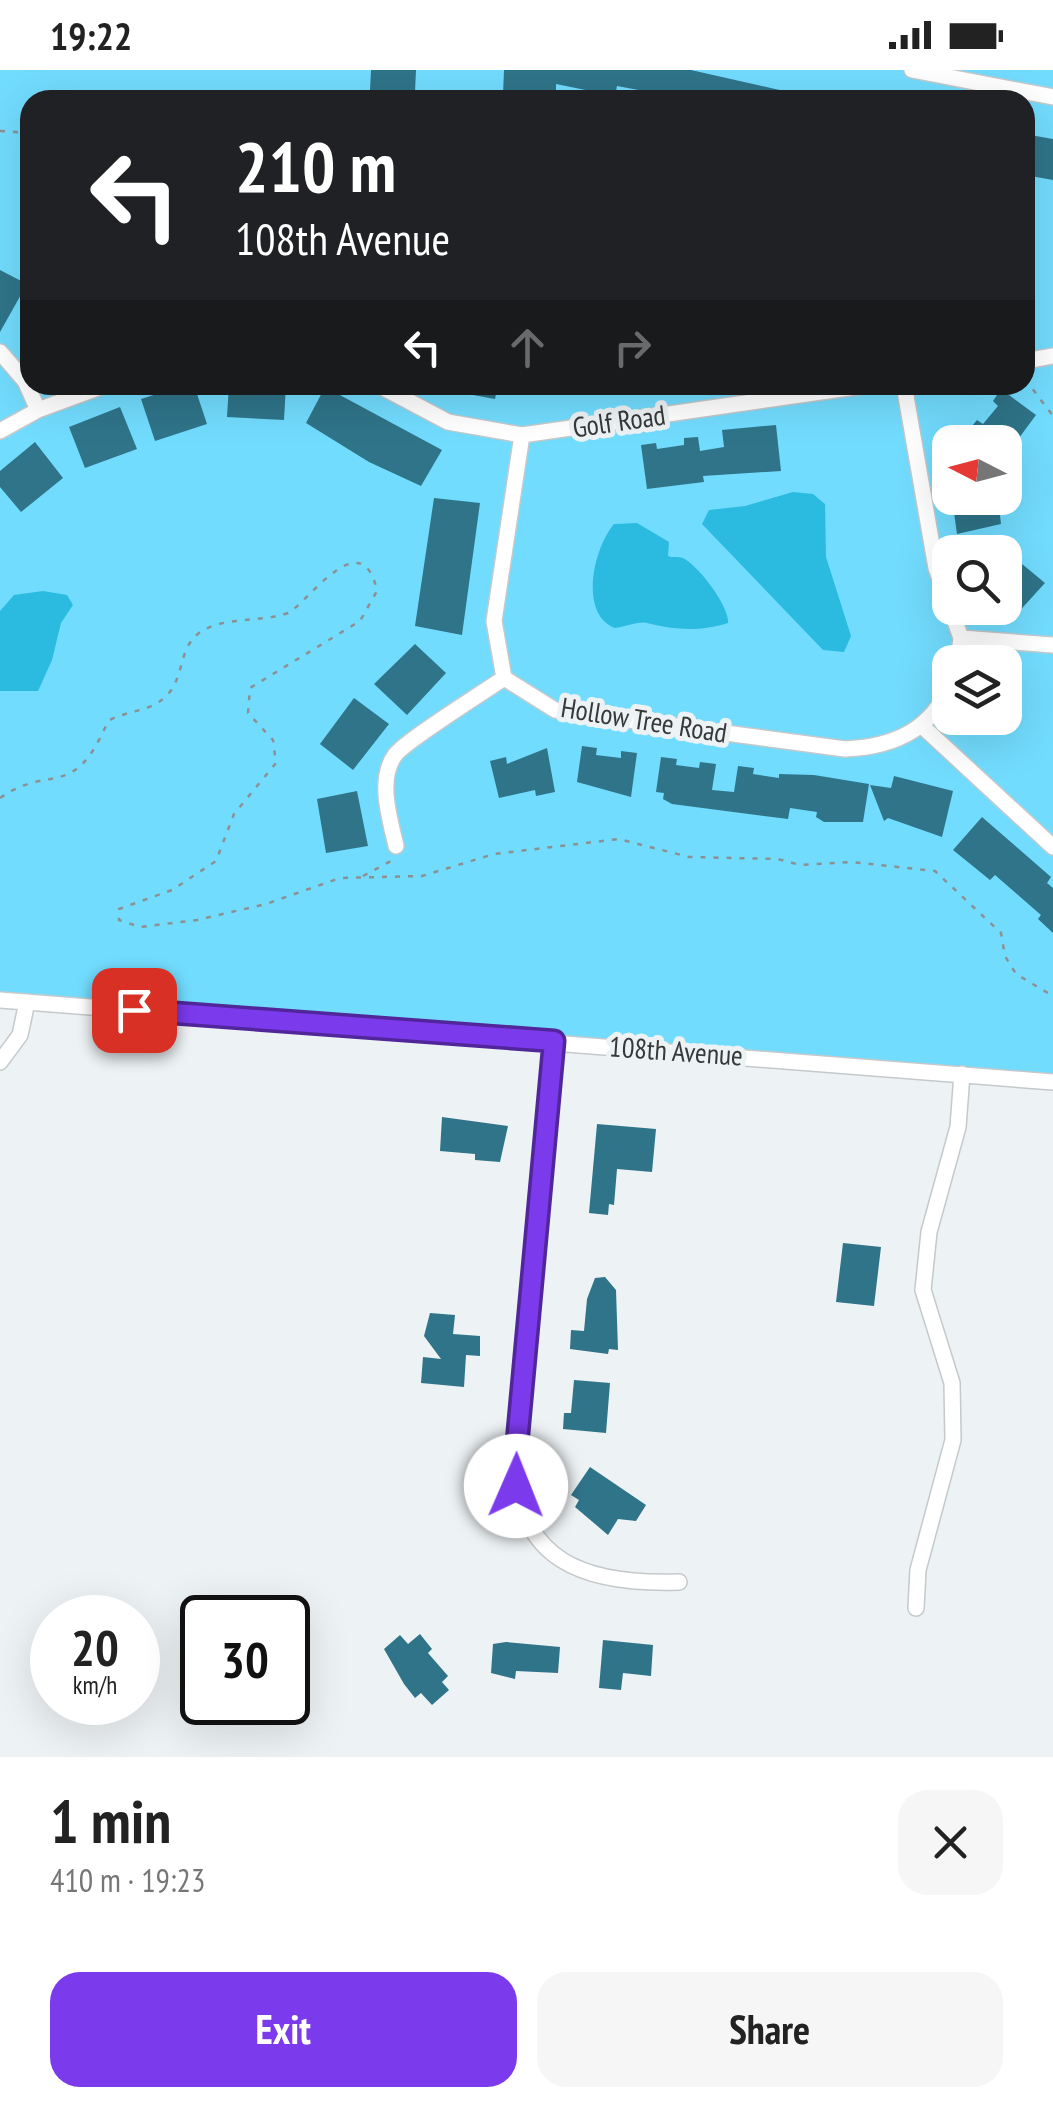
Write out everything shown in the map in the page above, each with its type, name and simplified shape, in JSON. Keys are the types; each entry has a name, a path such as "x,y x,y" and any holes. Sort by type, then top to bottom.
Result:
{"street":[{"path":"912,70 1016,90"},
{"path":"0,352 20,375"},
{"path":"31,395 38,410"},
{"path":"0,431 38,410 79,395"},
{"name":"Golf Road","path":"397,395 448,422 522,435 800,395"},
{"path":"906,395 936,568 960,645"},
{"path":"396,846 387,803 388,775 396,754 504,678 494,621 522,435"},
{"path":"961,638 1053,645"},
{"name":"Hollow Tree Road","path":"504,678 555,710 845,749 873,748 922,726"},
{"path":"932,711 922,726 1053,847"},
{"name":"108th Avenue","path":"0,1000 1053,1082"},
{"path":"0,1062 20,1035 27,1002"},
{"path":"554,1041 516,1454 519,1499 546,1547 581,1572 632,1584 680,1582"},
{"path":"916,1608 918,1570 952,1440 952,1383 923,1290 930,1232 958,1127 962,1074"}],"path":[{"path":"1035,392 1053,416"},
{"path":"0,798 26,786 54,782 76,770 91,758 108,721 155,706 172,691 185,649 196,634 212,626 256,621 293,611 331,571 349,566 364,568 374,578 377,591 360,621 250,688 248,713 274,740 276,763 234,814 216,861 172,890 119,909 116,914 126,924 140,927 197,920 266,904 316,883 362,876 422,876 494,854 619,839 688,856 920,867 948,880 1001,934 1005,956 1016,974 1053,996"},
{"path":"362,876 392,860 396,846"}],"shaded area":[{"path":"0,70 1053,70 1053,1078 0,1000"},
{"path":"793,492 813,494 825,504 826,557 851,636 844,652 823,650 702,524 709,510 745,506"},
{"path":"637,523 669,542 668,556 683,558 697,569 719,597 728,623 697,629 643,623 615,628 604,620 593,595 601,548 614,524"},
{"path":"43,591 67,595 73,605 61,623 52,660 38,691 0,691 0,611 14,595"}],"building":[{"path":"371,70 416,70 415,90 370,90"},
{"path":"504,70 691,70 780,90 638,90 617,86 616,90 586,90 556,84 556,90 503,90"},
{"path":"1035,136 1053,139 1053,180 1035,177"},
{"path":"0,270 20,280 20,296 0,332"},
{"path":"154,395 197,395 207,424 155,441 141,399"},
{"path":"228,395 285,395 284,420 227,417"},
{"path":"321,395 340,395 442,450 421,486 369,462 306,423"},
{"path":"997,395 1009,395 1036,415 1022,434 1022,425 973,425 977,420 983,424 998,406 993,401"},
{"path":"120,407 137,449 85,468 69,427"},
{"path":"776,425 781,471 703,476 704,482 647,489 641,445 656,443 657,449 684,445 684,438 698,437 700,451 724,447 722,430"},
{"path":"35,442 63,478 21,512 0,487 0,471"},
{"path":"434,498 480,503 462,635 415,626"},
{"path":"954,515 1000,515 1001,524 957,534"},
{"path":"1022,564 1045,583 1022,608"},
{"path":"415,644 446,673 407,715 374,684"},
{"path":"354,698 389,724 353,770 320,744"},
{"path":"582,746 597,748 596,755 621,758 621,751 637,753 631,797 577,782"},
{"path":"547,748 555,792 536,796 535,790 499,798 490,761 506,757 507,764"},
{"path":"661,757 677,759 676,765 699,768 700,762 716,764 712,790 734,792 738,766 754,768 753,774 779,778 779,774 814,775 869,784 863,822 824,822 816,817 817,812 790,808 788,819 672,804 663,799 664,793 656,792"},
{"path":"894,776 953,791 942,837 888,818 884,821 870,785 891,788"},
{"path":"357,791 368,846 326,853 317,799"},
{"path":"982,817 1051,877 1047,883 1053,888 1053,933 1038,919 1041,915 995,875 990,880 953,850"},
{"path":"442,1117 508,1126 500,1162 475,1160 475,1154 440,1151"},
{"path":"597,1124 656,1129 652,1172 617,1169 614,1205 609,1204 608,1215 589,1213"},
{"path":"843,1243 881,1247 874,1306 836,1302"},
{"path":"605,1277 616,1290 618,1350 609,1349 608,1354 570,1349 571,1330 584,1331 587,1299 595,1278"},
{"path":"430,1313 455,1315 453,1334 480,1336 480,1356 466,1355 464,1387 421,1383 423,1357 441,1359 424,1336"},
{"path":"574,1380 610,1383 606,1433 563,1429 564,1413 571,1413"},
{"path":"590,1467 646,1505 636,1521 618,1519 608,1535 575,1507 579,1500 571,1495"},
{"path":"420,1634 432,1649 428,1653 448,1676 442,1682 449,1690 432,1705 421,1693 415,1698 384,1649 400,1635 408,1644"},
{"path":"603,1640 653,1645 651,1676 623,1673 621,1690 599,1688"},
{"path":"493,1644 560,1647 558,1673 516,1671 515,1679 491,1673"}],"route":[{"path":"134,1010 554,1041 516,1486"}]}
